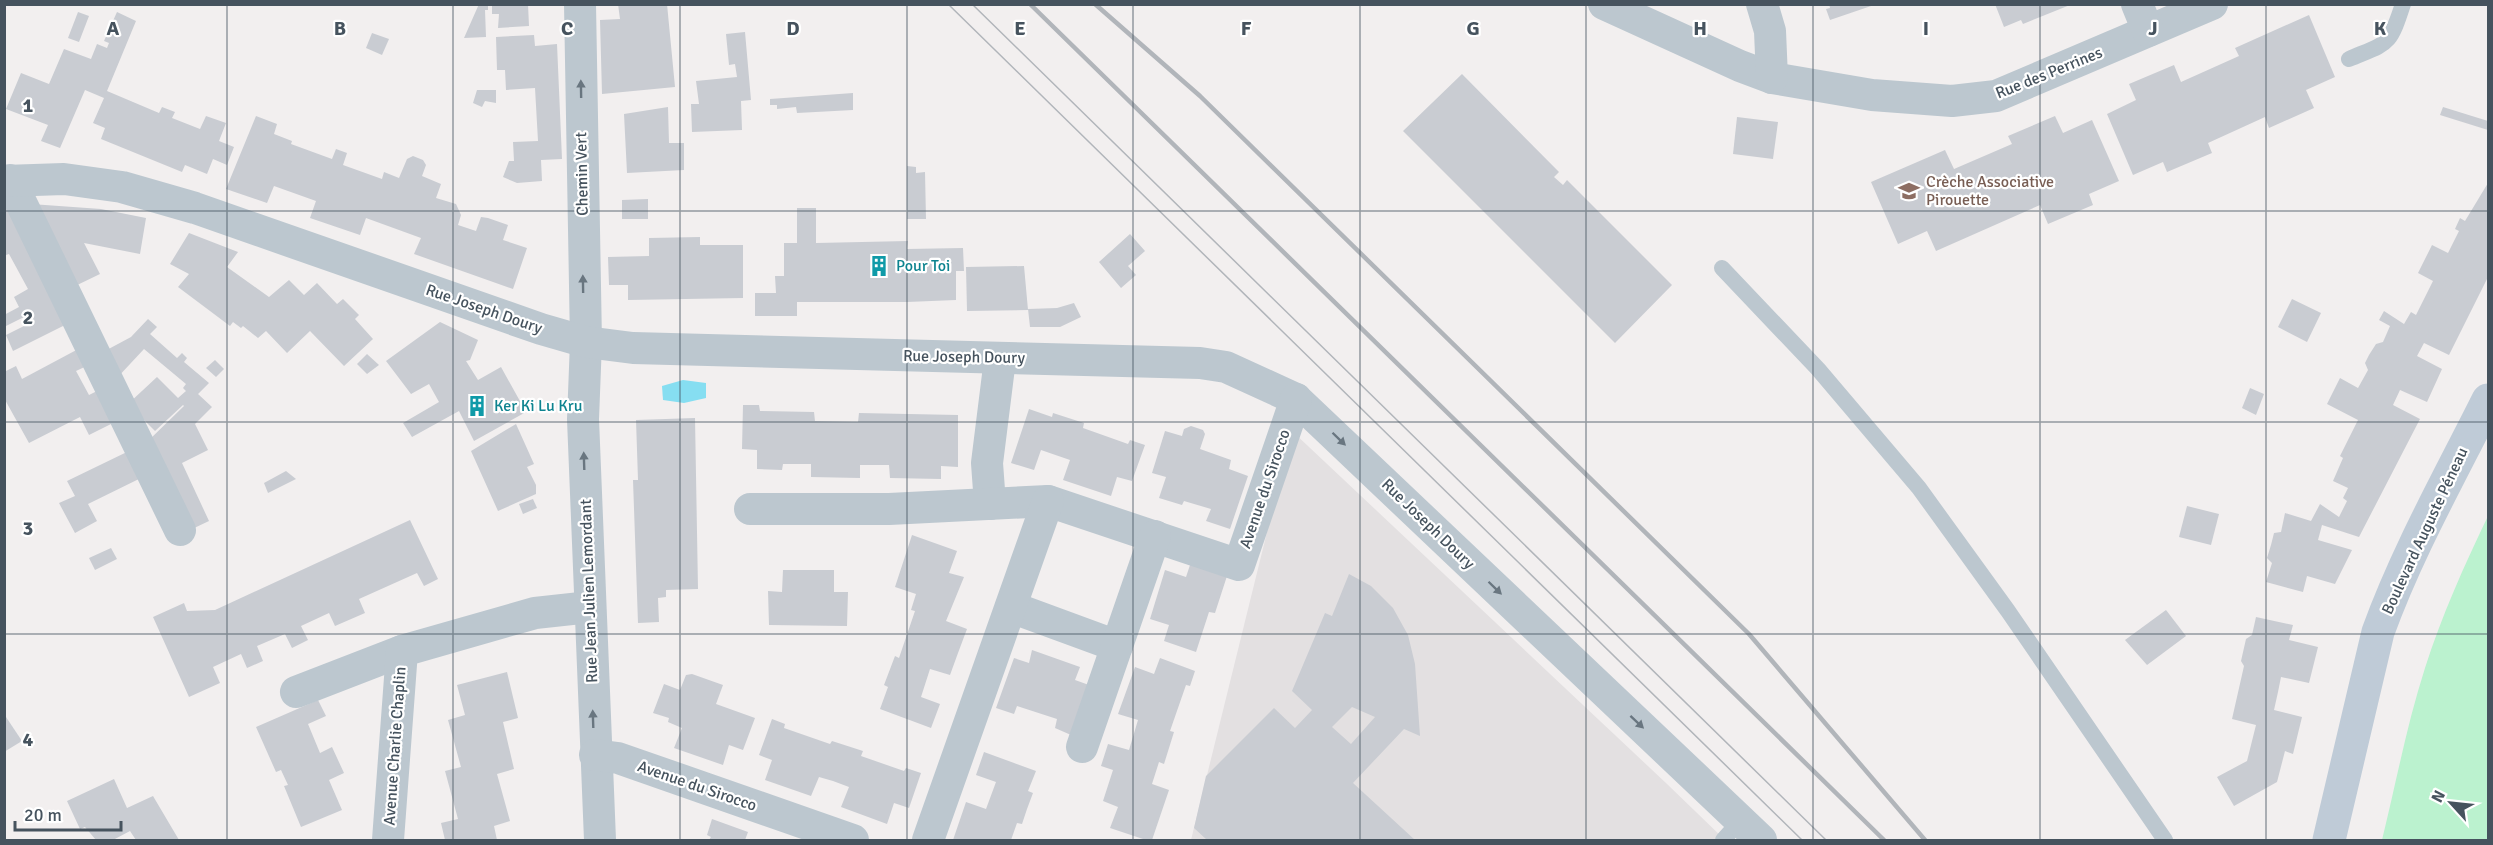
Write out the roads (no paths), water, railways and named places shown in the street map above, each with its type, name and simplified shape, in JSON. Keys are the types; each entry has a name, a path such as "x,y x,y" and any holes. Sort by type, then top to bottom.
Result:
{"street":[{"name":"Chemin Vert","path":"580,4 586,342"},
{"path":"1762,4 1770,31 1772,78"},
{"name":"Rue des Perrines","path":"1621,8 1740,66 1772,78 1872,95 1967,100 1996,96 2025,85 2143,18 2212,4"},
{"name":"Rue Joseph Doury","path":"180,530 7,180 64,179 122,187 174,202 541,329 586,342 633,348 1200,363 1226,367 1296,399 1741,834"},
{"name":"Rue Jean Julien Lemordant","path":"586,342 583,401 600,840"},
{"path":"990,504 987,463 999,359"},
{"name":"Avenue du Sirocco","path":"750,509 833,511 1048,501 1239,565 1296,399"},
{"name":"Boulevard Auguste Péneau","path":"2329,840 2378,632 2404,567 2488,400"},
{"path":"928,840 1048,501"},
{"path":"1082,747 1155,536"},
{"name":"Avenue Charlie Chaplin","path":"296,692 402,651 535,613 590,607"},
{"path":"1011,607 1117,646"},
{"name":"Avenue Charlie Chaplin","path":"388,840 402,651"},
{"name":"Avenue du Sirocco","path":"595,755 618,758 795,831 853,840"}],"lane":[{"path":"2349,59 2384,44 2390,39 2403,4"},
{"path":"1722,268 1818,369 1919,488 2008,611 2165,840"}],"water":[{"path":"683,380 706,383 706,398 684,403 663,400 662,386"}],"tram line":[{"path":"948,4 1802,840"},
{"path":"972,4 1826,840"}],"railway":[{"path":"1030,4 1884,840"},
{"path":"1095,4 1200,96 1749,634 1925,840"}],"place":[{"name":"Crèche Associative Pirouette","path":"1909,191"},
{"name":"Pour Toi","path":"879,266"},
{"name":"Ker Ki Lu Kru","path":"477,406"}]}
